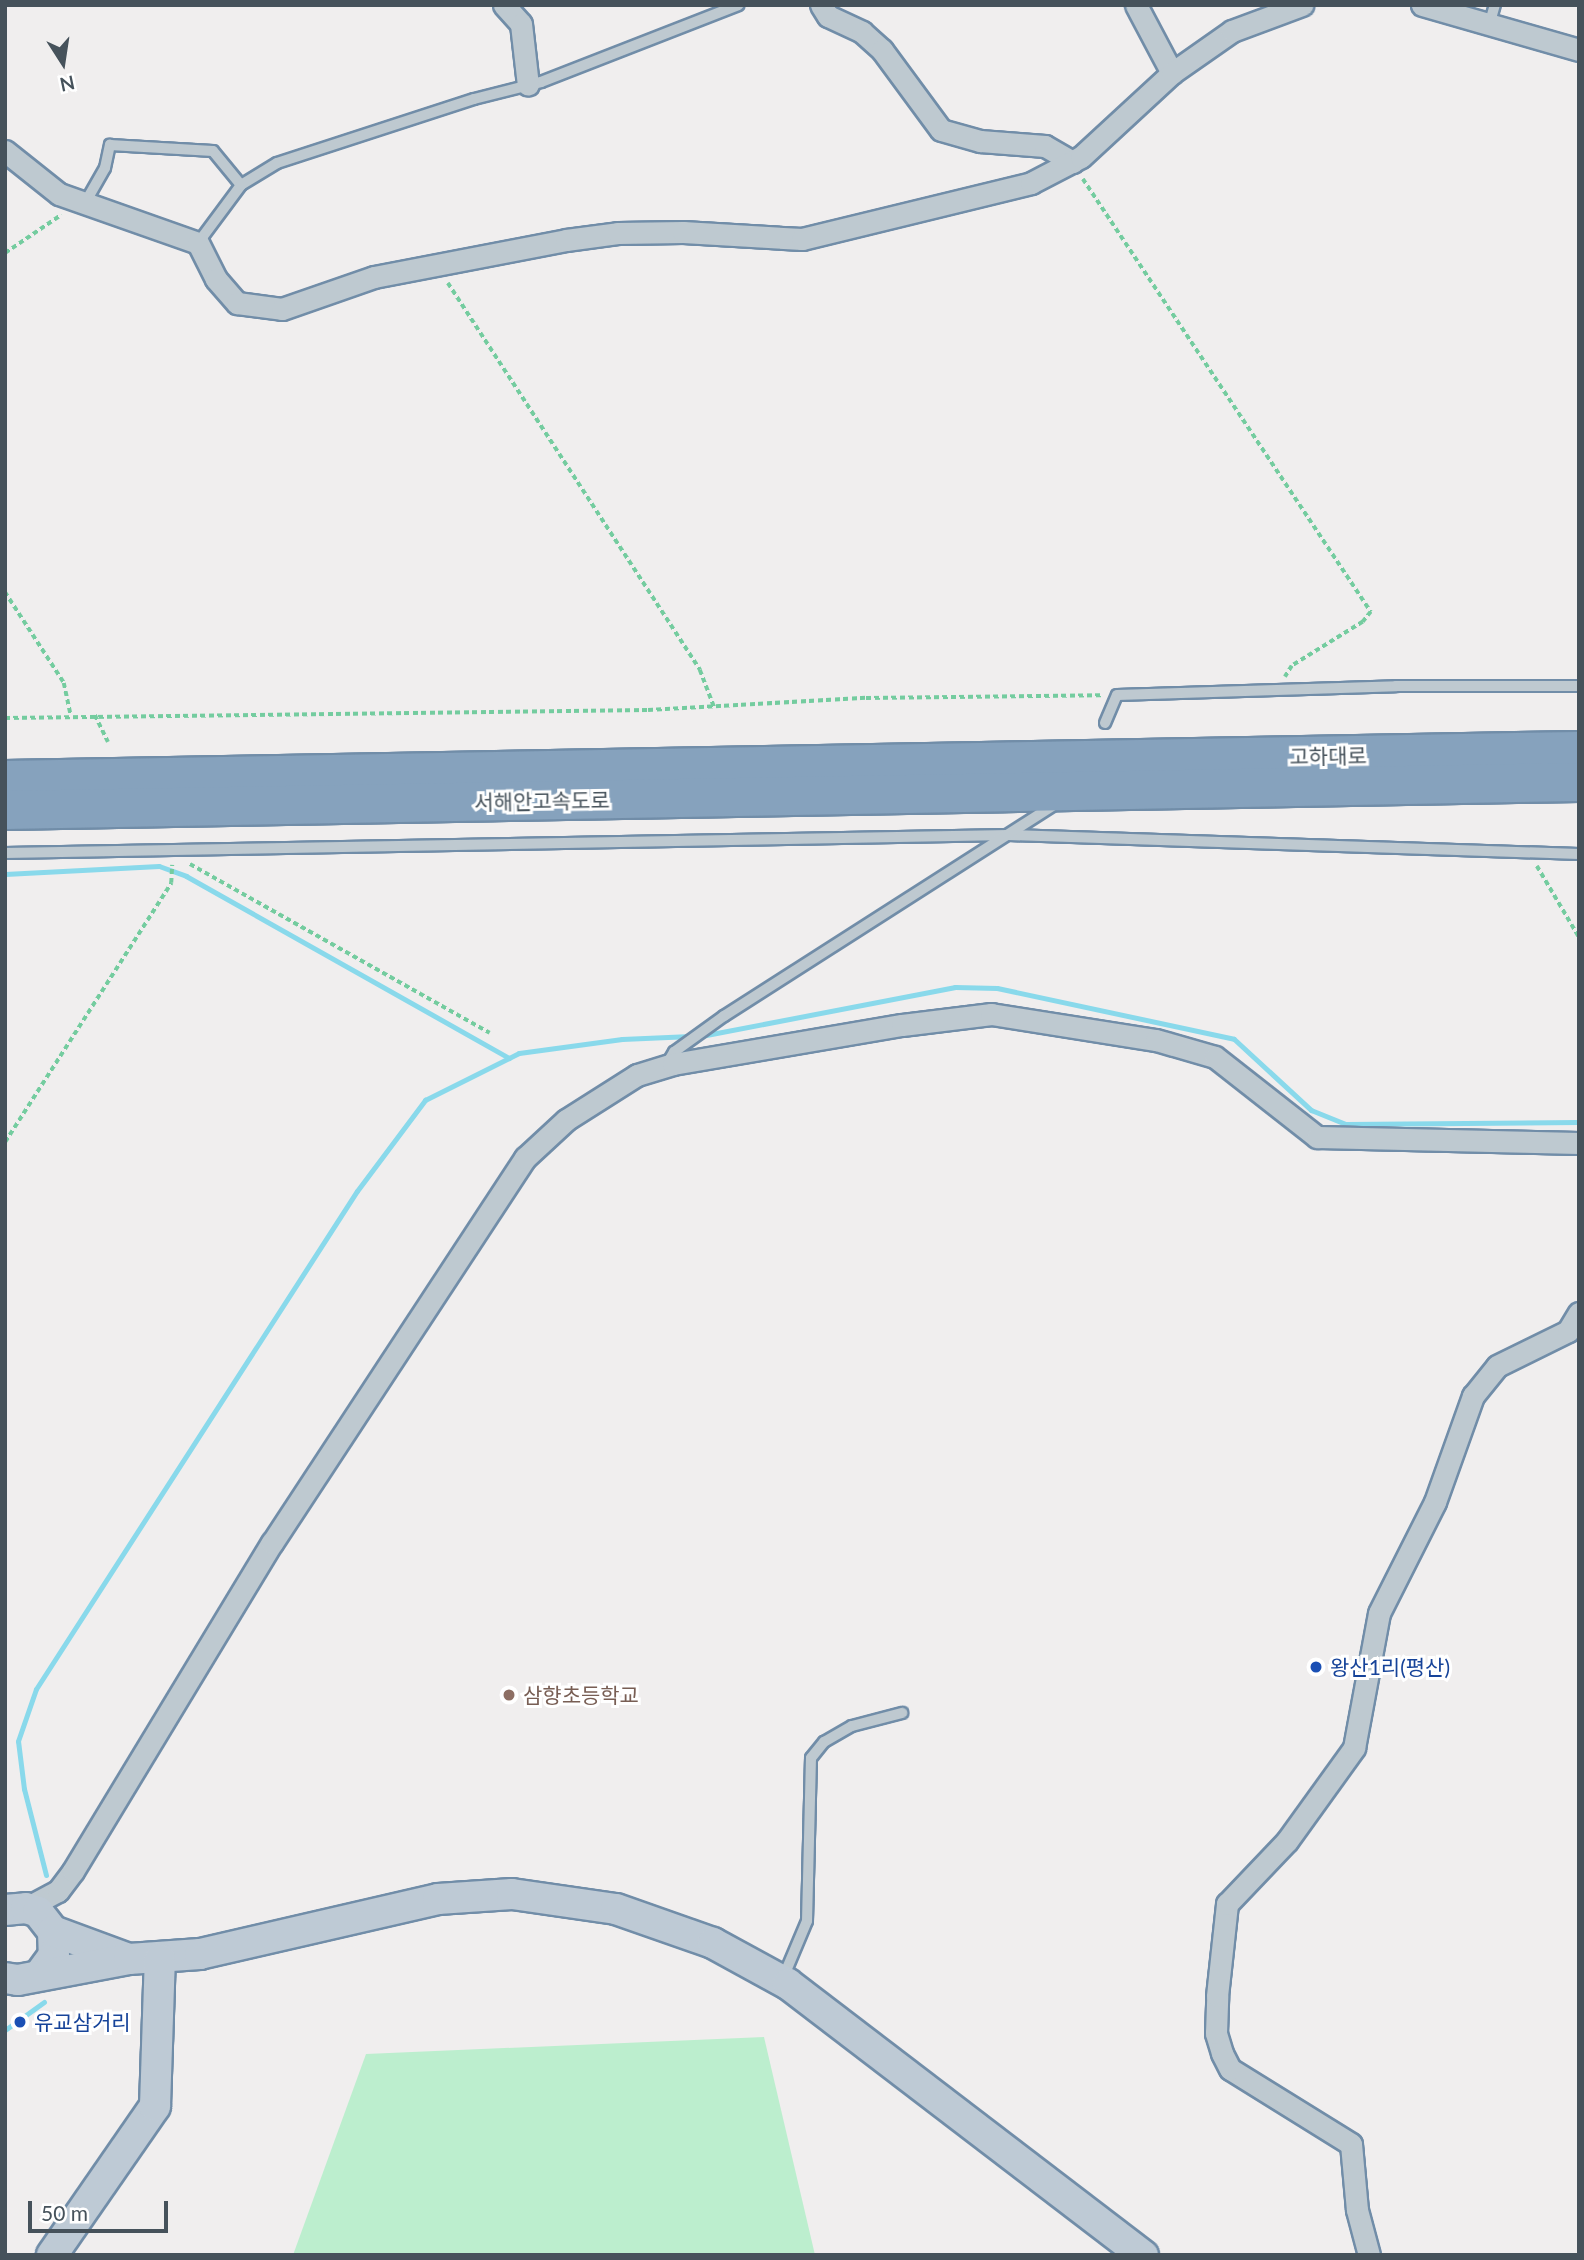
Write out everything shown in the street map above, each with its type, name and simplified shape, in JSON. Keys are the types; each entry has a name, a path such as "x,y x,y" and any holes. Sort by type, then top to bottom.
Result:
{"highway":[{"path":"1073,783 1579,730"},
{"name":"고하대로","path":"1073,783 1579,751"},
{"name":"서해안고속도로","path":"5,780 1073,783"},
{"name":"고하대로","path":"1073,783 1579,782"},
{"path":"1073,783 1579,799"},
{"name":"서해안고속도로","path":"5,810 1073,783"}],"main road":[{"path":"20,1980 129,1959 160,1959 248,1945 438,1899 512,1894 616,1909 713,1943 781,1981 1143,2255"},
{"path":"16,1909 38,1912 53,1931 129,1959"},
{"path":"20,1980 54,1955 53,1931"},
{"path":"52,2255 155,2106 160,1959"}],"street":[{"path":"504,5 522,24 528,85"},
{"path":"821,5 828,16 862,32 882,50 942,131 980,141 1045,146 1073,162"},
{"path":"1136,5 1172,73"},
{"path":"5,151 59,194 198,243 226,293 249,308 282,309 374,277 618,233 802,239 1031,183 1073,162 1172,73 1232,31 1302,5"},
{"path":"1422,5 1492,14 1579,50"},
{"path":"16,1909 58,1891 73,1871 272,1543 525,1158 606,1091 666,1066 991,1014 1156,1040 1214,1057 1317,1137 1579,1143"},
{"path":"1369,2255 1357,2210 1351,2144 1230,2069 1222,2053 1216,2033 1217,1996 1227,1904 1287,1841 1354,1748 1380,1613 1436,1502 1473,1396 1497,1366 1568,1331 1579,1312"},
{"path":"53,1931 73,1871"}],"lane":[{"path":"198,243 241,185 277,163 340,140 528,85 652,43 739,5"},
{"path":"82,202 105,168 110,145 213,151 241,185"},
{"path":"1105,723 1117,695 1579,686"},
{"path":"666,1066 674,1052 724,1016 1009,835 1073,783"},
{"path":"5,853 1009,835 1579,854"},
{"path":"781,1981 807,1922 811,1758 824,1742 852,1726 902,1713"}],"path":[{"path":"1073,162 1371,612 1363,622 1292,666 1277,691"},
{"path":"5,253 82,202"},
{"path":"438,266 700,670 714,707"},
{"path":"5,592 64,683 71,715"},
{"path":"5,718 714,707 866,698 1117,695"},
{"path":"95,715 108,742"},
{"path":"168,849 490,1033"},
{"path":"5,1142 171,883 168,849"},
{"path":"1531,852 1579,937"}],"green space":[{"path":"764,2037 815,2255 293,2255 366,2054"}],"waterway":[{"path":"5,874 159,866 186,876 509,1058"},
{"path":"701,1036 955,987 997,988 1234,1039 1311,1110 1346,1124 1579,1122"},
{"path":"46,1875 24,1789 18,1741 36,1689 357,1191 425,1100 519,1053 622,1039 691,1036"},
{"path":"5,2030 44,2002"}],"place":[{"name":"왕산1리(평산)","path":"1316,1667"},
{"name":"삼향초등학교","path":"509,1695"},
{"name":"유교삼거리","path":"20,2022"}]}
